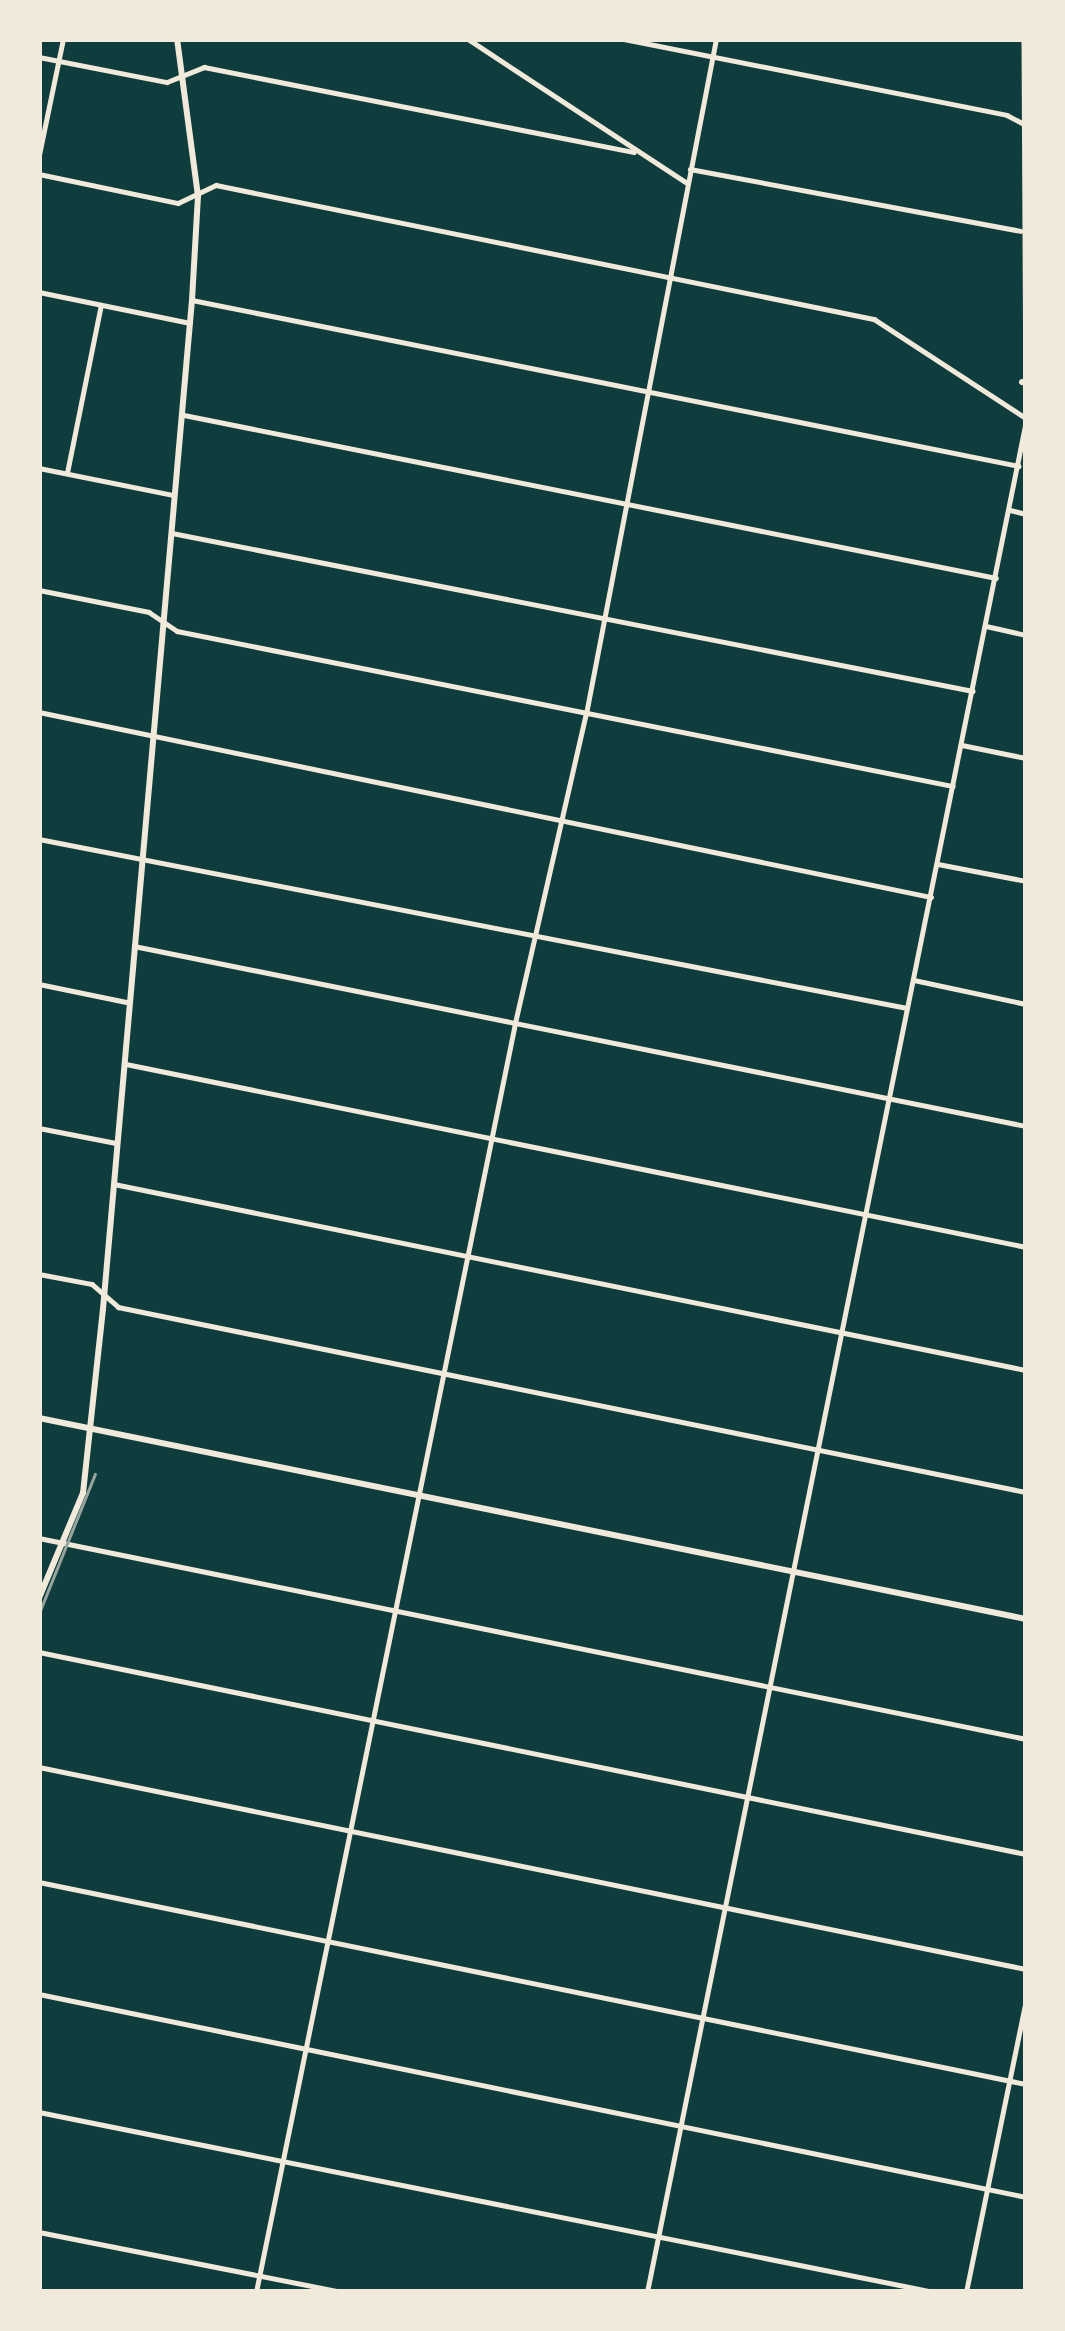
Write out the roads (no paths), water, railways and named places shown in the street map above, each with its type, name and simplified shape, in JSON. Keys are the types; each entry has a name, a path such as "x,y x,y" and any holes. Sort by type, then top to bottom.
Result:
{"street":[{"path":"39,155 63,39"},
{"path":"39,1598 83,1493 92,1429 164,622 198,196 177,39"},
{"path":"468,39 634,152 688,183"},
{"path":"624,39 1025,124"},
{"path":"256,2292 515,1023 564,821 716,39"},
{"path":"647,2292 1019,466 1026,418 1024,39"},
{"path":"39,56 167,82 204,67 634,152"},
{"path":"690,169 1022,232"},
{"path":"39,174 178,203 216,185 874,319 1026,418"},
{"path":"39,292 190,323"},
{"path":"192,300 1019,466"},
{"path":"68,473 101,305"},
{"path":"182,414 996,578"},
{"path":"39,468 173,495"},
{"path":"1010,510 1026,514"},
{"path":"171,532 973,691"},
{"path":"39,590 149,612 177,631 953,786"},
{"path":"986,626 1026,635"},
{"path":"39,712 931,897"},
{"path":"962,745 1026,758"},
{"path":"39,839 907,1008"},
{"path":"938,863 1026,881"},
{"path":"134,946 1026,1126"},
{"path":"912,980 1026,1004"},
{"path":"39,984 129,1002"},
{"path":"124,1064 1026,1247"},
{"path":"39,1128 117,1143"},
{"path":"114,1184 1026,1370"},
{"path":"39,1274 92,1284 118,1307 1026,1492"},
{"path":"39,1418 1026,1619"},
{"path":"39,1538 1026,1739"},
{"path":"39,1652 1026,1854"},
{"path":"39,1767 1026,1969"},
{"path":"39,1882 1026,2084"},
{"path":"39,1994 1026,2197"},
{"path":"966,2292 1026,2000"},
{"path":"39,2112 934,2292"},
{"path":"39,2232 341,2292"}],"railway":[{"path":"39,1613 95,1474"}]}
